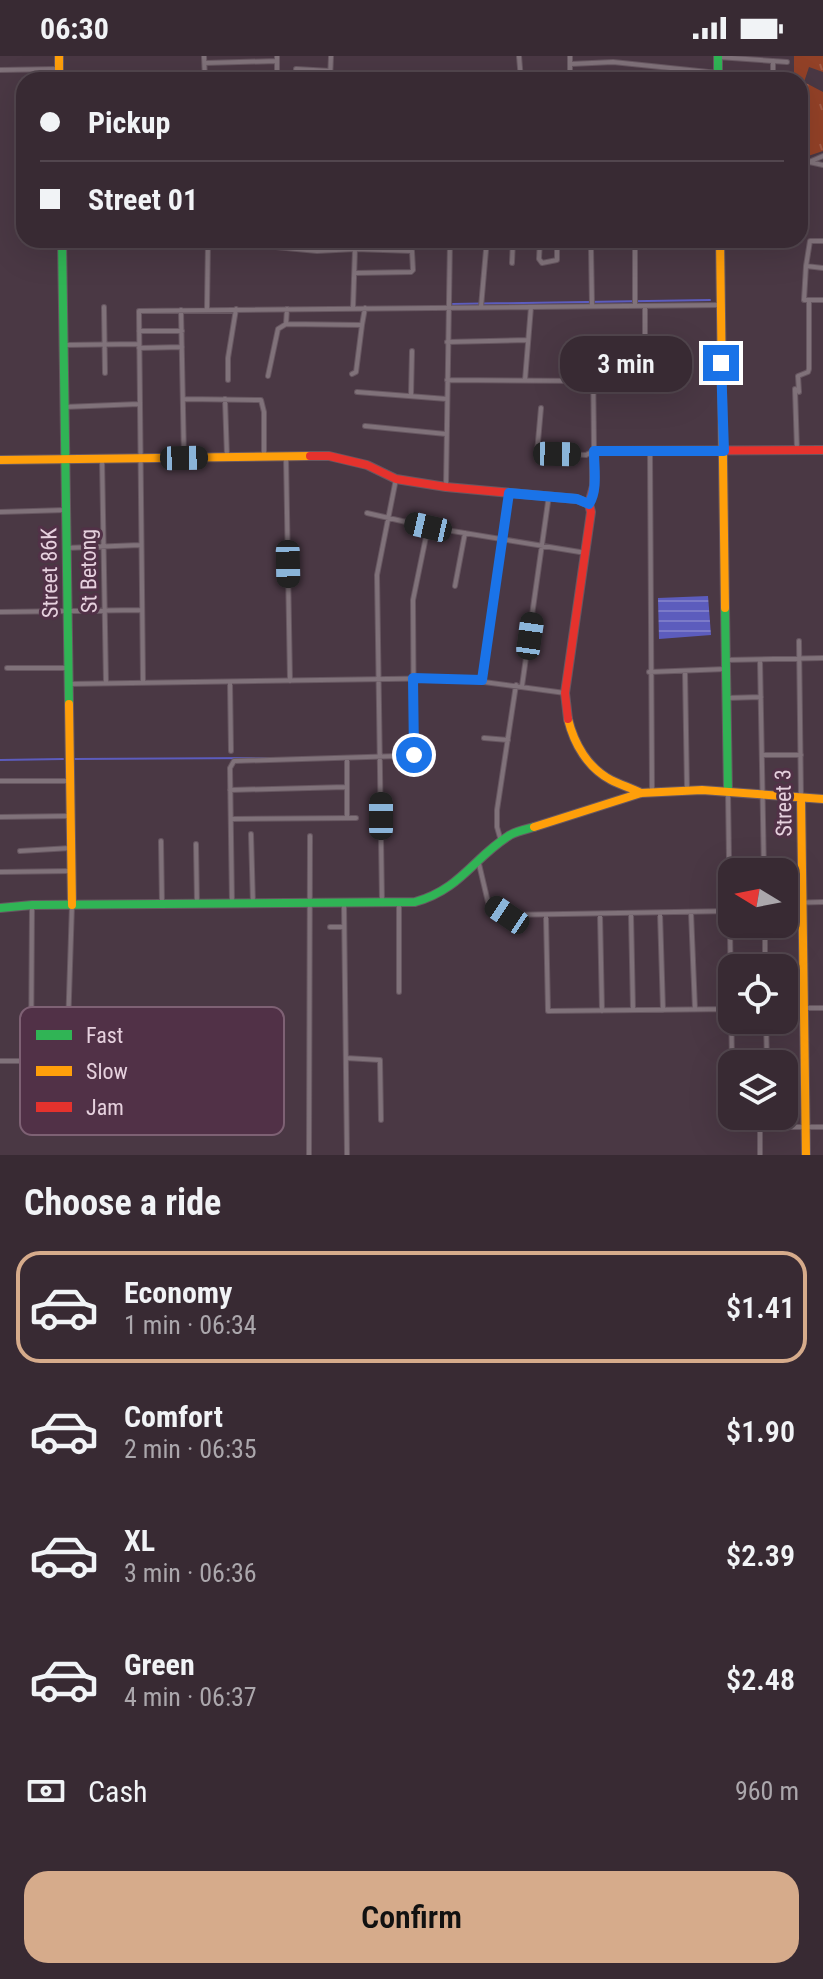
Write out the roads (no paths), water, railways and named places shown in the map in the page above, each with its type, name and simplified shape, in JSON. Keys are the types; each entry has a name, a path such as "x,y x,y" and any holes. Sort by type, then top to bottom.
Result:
{"street":[{"path":"0,70 59,69 59,56"},
{"path":"204,56 205,72"},
{"path":"296,69 330,71 331,56"},
{"path":"570,56 570,72"},
{"path":"718,57 787,62"},
{"path":"205,63 277,59"},
{"path":"773,61 773,72"},
{"path":"571,64 613,62 688,72"},
{"path":"809,162 823,156"},
{"path":"809,162 823,165"},
{"path":"823,241 810,241 804,300 823,300"},
{"name":"Street 86K","path":"62,248 72,905"},
{"path":"207,309 208,248"},
{"path":"286,248 412,251 413,270 355,273"},
{"path":"446,487 450,248"},
{"path":"512,263 513,248"},
{"path":"540,248 542,263 557,260 557,248"},
{"path":"591,248 591,303"},
{"path":"634,302 635,248"},
{"path":"720,248 730,858"},
{"path":"353,308 355,249"},
{"path":"481,305 486,250"},
{"path":"806,266 823,268"},
{"path":"797,450 798,376 809,369 809,300"},
{"path":"143,682 139,311 448,308 481,305 531,307 634,302 645,306 720,305"},
{"path":"574,357 645,360 645,306"},
{"path":"104,307 105,373"},
{"path":"525,380 531,307"},
{"path":"352,374 356,372 365,308"},
{"path":"228,380 228,358 236,309"},
{"path":"286,324 287,309"},
{"path":"181,310 184,458"},
{"path":"268,376 278,329 286,324 362,325"},
{"path":"139,331 182,331"},
{"path":"447,342 528,340"},
{"path":"64,345 182,347"},
{"path":"411,396 412,351"},
{"path":"589,504 593,500 594,486 593,358"},
{"path":"447,380 595,381"},
{"path":"357,392 447,399"},
{"path":"184,399 258,399 263,403 264,456"},
{"path":"225,399 227,457"},
{"path":"64,407 139,404"},
{"path":"541,408 537,453 586,455 594,451 823,450"},
{"path":"365,426 446,434"},
{"path":"650,451 652,791"},
{"path":"286,456 290,681"},
{"path":"0,460 329,456 367,465 396,479 446,487 549,495 589,504"},
{"name":"St Betong","path":"102,458 106,683"},
{"path":"382,904 377,575 391,518 396,479"},
{"path":"482,680 509,493"},
{"path":"522,686 549,495"},
{"path":"589,504 591,512 586,553 565,693 568,726 581,751 603,776 641,793"},
{"path":"0,512 66,510"},
{"path":"367,513 428,527 586,553"},
{"path":"414,755 414,584 428,527"},
{"path":"455,586 465,533"},
{"path":"66,548 140,545"},
{"path":"0,612 141,610"},
{"name":"Street 3","path":"799,641 806,1155"},
{"path":"649,672 685,671 760,660 823,658"},
{"path":"760,660 764,858"},
{"path":"7,668 68,668"},
{"path":"685,671 687,790"},
{"path":"69,684 413,678 482,680 565,693"},
{"path":"230,682 231,751"},
{"path":"501,841 497,810 516,685"},
{"path":"726,698 761,697"},
{"path":"484,738 508,740"},
{"path":"232,905 232,762 431,755"},
{"path":"762,755 801,755"},
{"path":"347,759 347,818"},
{"path":"0,781 70,781"},
{"path":"230,790 346,787"},
{"path":"0,908 32,905 399,904 436,896 479,864 501,841 518,832 641,793 687,790 823,799"},
{"path":"0,817 71,816"},
{"path":"231,819 356,818"},
{"path":"251,834 253,904"},
{"path":"309,1155 310,836"},
{"path":"161,841 162,905"},
{"path":"196,844 197,905"},
{"path":"20,851 71,848"},
{"path":"479,864 488,902 507,915 718,911"},
{"path":"0,872 71,871"},
{"path":"798,903 823,902"},
{"path":"344,904 347,1155"},
{"path":"399,904 399,992"},
{"path":"31,1007 32,905"},
{"path":"69,1007 72,905"},
{"path":"691,912 695,1009"},
{"path":"660,913 663,1010"},
{"path":"600,914 602,1011"},
{"path":"631,914 633,1010"},
{"path":"546,916 548,1011 718,1009"},
{"path":"330,927 344,927"},
{"path":"798,1008 823,1008"},
{"path":"346,1058 380,1060 381,1120"},
{"path":"798,1127 823,1127"},
{"path":"760,1130 760,1155"}],"waterway":[{"path":"453,304 710,300"},
{"path":"73,759 282,758"},
{"path":"0,760 63,759"}]}
